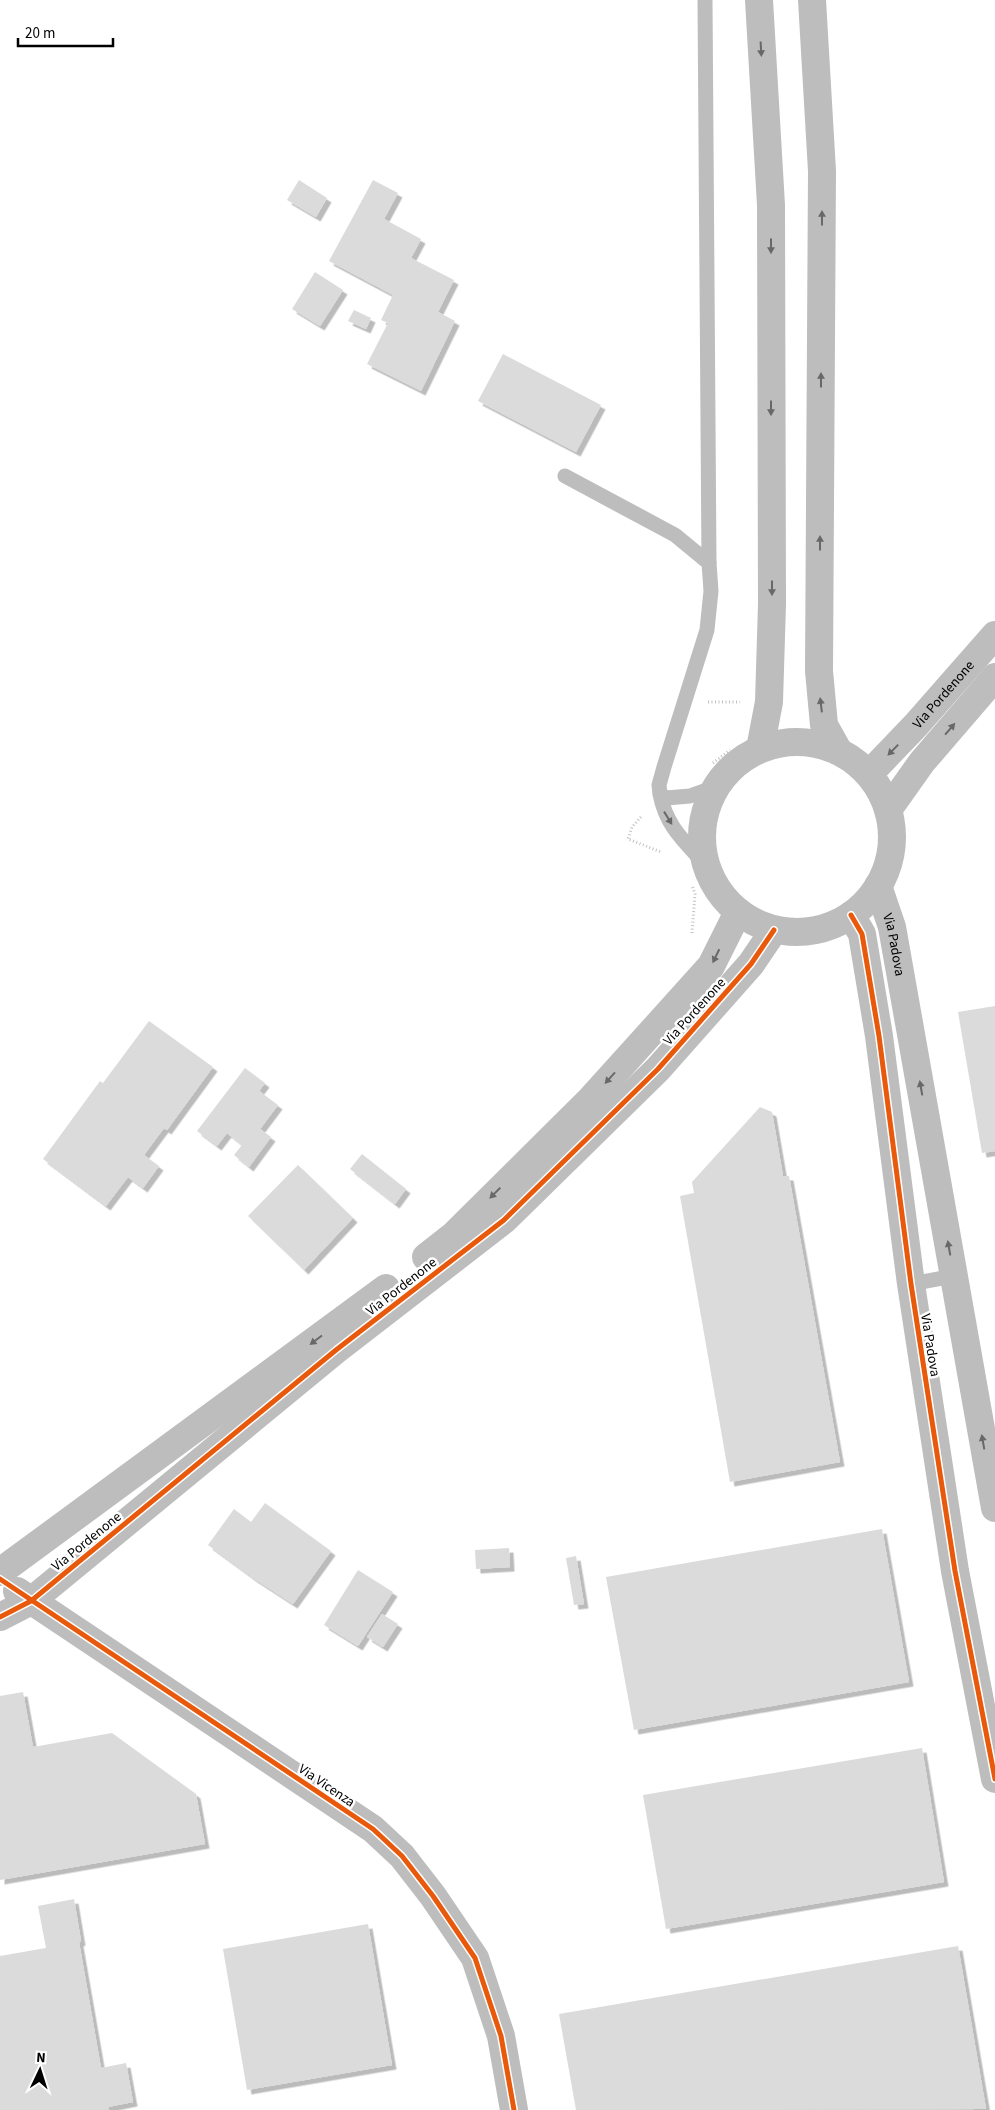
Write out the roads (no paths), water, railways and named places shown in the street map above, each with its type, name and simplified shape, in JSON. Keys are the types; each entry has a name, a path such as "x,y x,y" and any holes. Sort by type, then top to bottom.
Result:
{"street":[{"path":"759,0 770,205 772,604 769,702 760,749"},
{"path":"812,0 822,171 819,671 824,725 838,750"},
{"name":"Via Pordenone","path":"869,774 916,725 995,635"},
{"name":"Via Pordenone","path":"888,810 922,762 995,677"},
{"path":"786,742 812,742 838,750 869,774 880,791 888,810 892,836 889,862 878,886 866,902 851,915 827,927 801,932 774,930 755,923 738,912 698,871 704,811 712,777 760,749 786,742"},
{"name":"Via Padova","path":"878,886 892,927 995,1508"},
{"name":"Via Pordenone","path":"0,1617 31,1601 346,1331 454,1235 591,1099 711,966 738,912"},
{"name":"Via Padova","path":"851,915 862,934 879,1036 911,1284 955,1571 995,1779"},
{"name":"Via Pordenone","path":"0,1572 504,1220 658,1069 751,964 774,930"},
{"name":"Via Vicenza","path":"0,1579 374,1829 402,1856 433,1896 475,1958 502,2036 514,2110"}],"lane":[{"path":"698,871 664,813 659,785 707,630 711,591 709,563 705,0"},
{"path":"565,476 675,535 709,563"},
{"path":"660,794 666,798 690,796 712,777"},
{"path":"911,1284 954,1276"}]}
